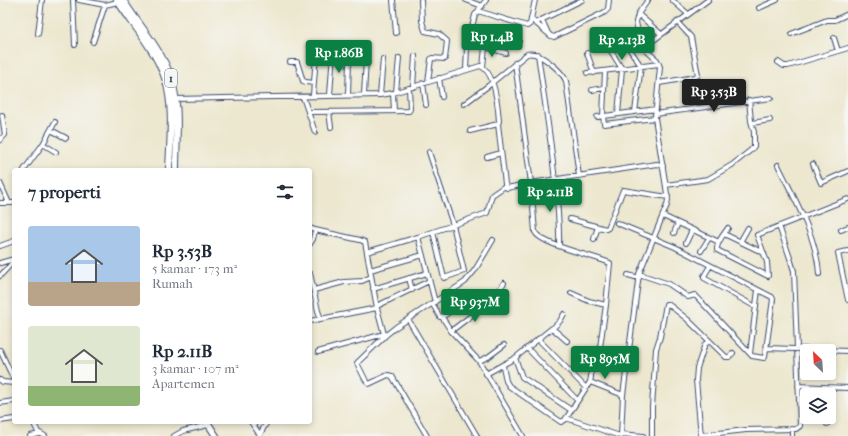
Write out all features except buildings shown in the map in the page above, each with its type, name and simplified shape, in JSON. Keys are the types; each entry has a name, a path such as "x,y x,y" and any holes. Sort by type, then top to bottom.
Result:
{"highway":[{"name":"1","path":"119,1 155,47 171,77 175,99 176,168"},
{"name":"1","path":"119,1 151,50 166,81 170,112 170,168"},
{"path":"208,424 216,436"}],"street":[{"path":"38,34 42,0"},
{"path":"73,0 75,45"},
{"path":"79,0 104,5 119,1"},
{"path":"393,0 396,33"},
{"path":"421,0 425,31 439,34 446,39 447,42 445,59 432,58 431,60 428,82"},
{"path":"466,0 482,6"},
{"path":"466,70 469,42 475,15 486,0"},
{"path":"478,11 526,26 530,24 535,0"},
{"path":"535,23 582,0"},
{"path":"531,19 548,34 554,37 605,12 608,9 609,0"},
{"path":"621,435 623,395 639,276 653,238 668,205 655,116 661,69 660,64 643,48 639,39 636,22 638,14 648,0"},
{"path":"672,0 688,14"},
{"path":"643,48 708,0"},
{"path":"760,8 777,0"},
{"path":"93,42 104,5"},
{"path":"638,14 661,34"},
{"path":"791,34 828,20 835,20 848,14"},
{"path":"542,20 548,34"},
{"path":"659,83 695,77 698,75 691,37 677,22"},
{"path":"473,26 520,41"},
{"path":"620,35 641,66 635,112"},
{"path":"834,38 838,51"},
{"path":"469,42 506,53"},
{"path":"606,43 622,69 618,114"},
{"path":"485,47 483,67 493,81 499,119 498,124 505,186"},
{"path":"778,62 786,66 848,48"},
{"path":"330,95 333,52"},
{"path":"587,53 594,73"},
{"path":"464,104 528,54 538,54 563,76 566,81 579,176"},
{"path":"538,54 548,117 560,225 559,246"},
{"path":"313,96 316,56"},
{"path":"308,112 410,111 415,56"},
{"path":"394,111 399,58"},
{"path":"364,95 366,59"},
{"path":"380,95 383,59"},
{"path":"348,95 349,60"},
{"path":"290,62 297,62 303,81 314,83"},
{"path":"515,64 531,183 536,234 538,237 548,242 610,263 599,354 628,365"},
{"path":"587,73 660,64"},
{"path":"175,99 380,95 411,88 478,66 483,67"},
{"path":"605,71 602,116 604,123 606,124 749,100 771,98"},
{"path":"439,78 442,97"},
{"path":"423,83 426,105"},
{"path":"592,90 604,88"},
{"path":"303,96 315,132"},
{"path":"666,185 708,180 752,150 754,147 754,132 749,100"},
{"path":"597,117 656,109"},
{"path":"329,112 331,127"},
{"path":"0,140 5,135 2,115"},
{"path":"752,123 770,120"},
{"path":"25,168 43,144 55,122"},
{"path":"470,131 498,124"},
{"path":"51,130 66,138"},
{"path":"43,144 56,152"},
{"path":"429,152 453,225 464,272 444,278 433,232"},
{"path":"487,157 501,153"},
{"path":"505,186 508,188 531,183 657,164 661,164 663,166"},
{"path":"813,164 821,183 848,171"},
{"path":"778,165 803,217 817,254 819,274"},
{"path":"0,183 12,203"},
{"path":"367,252 418,237 488,213 492,195 505,186"},
{"path":"570,220 606,229 608,228 624,190 668,197"},
{"path":"728,228 716,248 717,250 768,276 768,265 757,235 848,199"},
{"path":"0,203 12,203"},
{"path":"663,216 719,242"},
{"path":"617,223 675,247 773,299 765,358 752,356 695,295 688,297 669,284 639,276 628,275"},
{"path":"674,234 678,224"},
{"path":"710,341 705,344 696,372 701,435 746,430 798,428 800,424 793,268 779,226"},
{"path":"594,239 598,227"},
{"path":"841,230 848,227"},
{"path":"740,242 748,228"},
{"path":"312,229 362,240 365,244 373,289 385,334"},
{"path":"312,240 315,230"},
{"path":"686,243 692,230"},
{"path":"724,234 764,254"},
{"path":"418,237 434,302 440,316 451,331 479,361 523,436"},
{"path":"702,251 709,238"},
{"path":"427,436 392,376 388,375 369,384 357,366 358,362 385,334 460,286 470,277 493,240"},
{"path":"0,246 12,242"},
{"path":"848,251 839,252 838,254 848,300"},
{"path":"370,270 423,255"},
{"path":"0,263 12,260"},
{"path":"0,276 12,262"},
{"path":"710,266 704,278 756,306"},
{"path":"373,289 427,273"},
{"path":"314,290 344,282 362,281 371,277"},
{"path":"409,278 412,290"},
{"path":"312,321 377,307 430,281"},
{"path":"312,282 321,319"},
{"path":"451,331 488,303 504,282"},
{"path":"750,353 758,290"},
{"path":"442,317 477,293"},
{"path":"571,293 589,301 606,305"},
{"path":"488,303 493,310 505,294"},
{"path":"652,436 652,402 656,349 661,333 666,304 687,319 726,357 729,357 733,353"},
{"path":"486,374 515,358 553,328 564,314"},
{"path":"408,318 477,436"},
{"path":"553,328 567,341"},
{"path":"318,352 385,334"},
{"path":"538,339 586,388"},
{"path":"479,361 491,355 504,345"},
{"path":"527,348 577,400"},
{"path":"767,348 848,351"},
{"path":"0,350 12,377"},
{"path":"515,358 522,377 571,410"},
{"path":"502,366 509,386 561,422 564,421 590,382 592,362"},
{"path":"1,382 12,381"},
{"path":"590,382 623,395"},
{"path":"798,386 826,388"},
{"path":"836,388 848,388"},
{"path":"0,403 12,401"},
{"path":"566,418 621,435 642,436"},
{"path":"0,421 12,419"},
{"path":"34,424 36,430 43,435"},
{"path":"174,436 183,431 204,424"},
{"path":"252,424 259,436"},
{"path":"259,436 266,424"},
{"path":"792,429 792,436"},
{"path":"30,436 43,435"}]}
